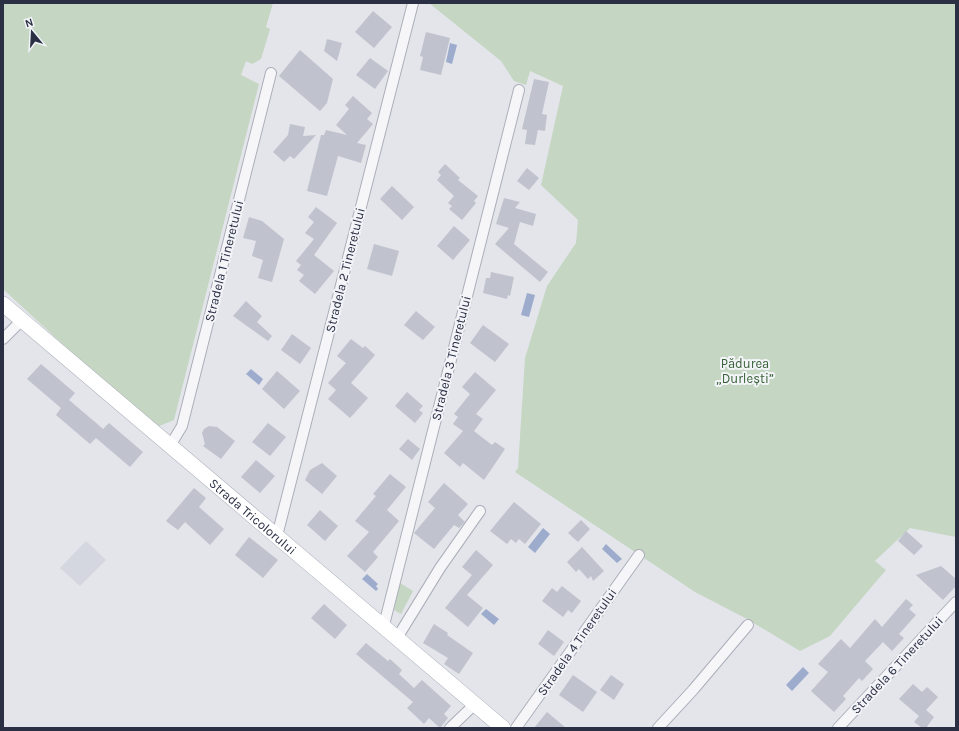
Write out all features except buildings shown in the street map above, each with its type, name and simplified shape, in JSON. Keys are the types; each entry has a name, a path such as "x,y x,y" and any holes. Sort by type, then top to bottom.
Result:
{"street":[{"name":"Stradela 2 Tineretului","path":"277,536 413,3"},
{"name":"Stradela 1 Tineretului","path":"170,446 182,426 271,73"},
{"name":"Stradela 3 Tineretului","path":"384,625 519,90"},
{"name":"Strada Tricolorului","path":"3,304 384,625 397,638 503,728"},
{"path":"3,339 22,320"},
{"path":"397,638 440,568 480,511"},
{"name":"Stradela 4 Tineretului","path":"516,728 639,555"},
{"name":"Stradela 6 Tineretului","path":"838,728 956,602"},
{"path":"658,728 693,690 748,625"},
{"path":"450,728 475,704"}],"shaded area":[{"path":"86,541 106,560 80,586 60,568"}],"green space":[{"path":"3,3 273,3 266,27 270,29 261,59 252,64 246,61 241,75 259,84 174,420 157,427 111,389 3,289"},
{"name":"Pădurea „Durlești”","path":"429,3 956,3 956,537 910,528 875,561 886,570 830,636 800,651 747,619 695,592 515,472 518,468 525,358 547,286 576,243 578,220 541,185 563,86 530,71 526,85 514,81 501,61"},
{"path":"400,583 413,591 401,614 394,610"}],"water":[{"path":"450,43 457,45 452,64 446,62"},
{"path":"527,293 535,295 529,317 521,315"},
{"path":"251,369 263,379 259,385 246,374"},
{"path":"543,528 550,534 535,553 528,547"},
{"path":"606,544 622,559 617,563 602,549"},
{"path":"367,574 378,584 376,586 378,589 376,591 362,579"},
{"path":"486,609 499,619 494,625 481,614"},
{"path":"803,667 809,673 792,691 786,685"}]}
